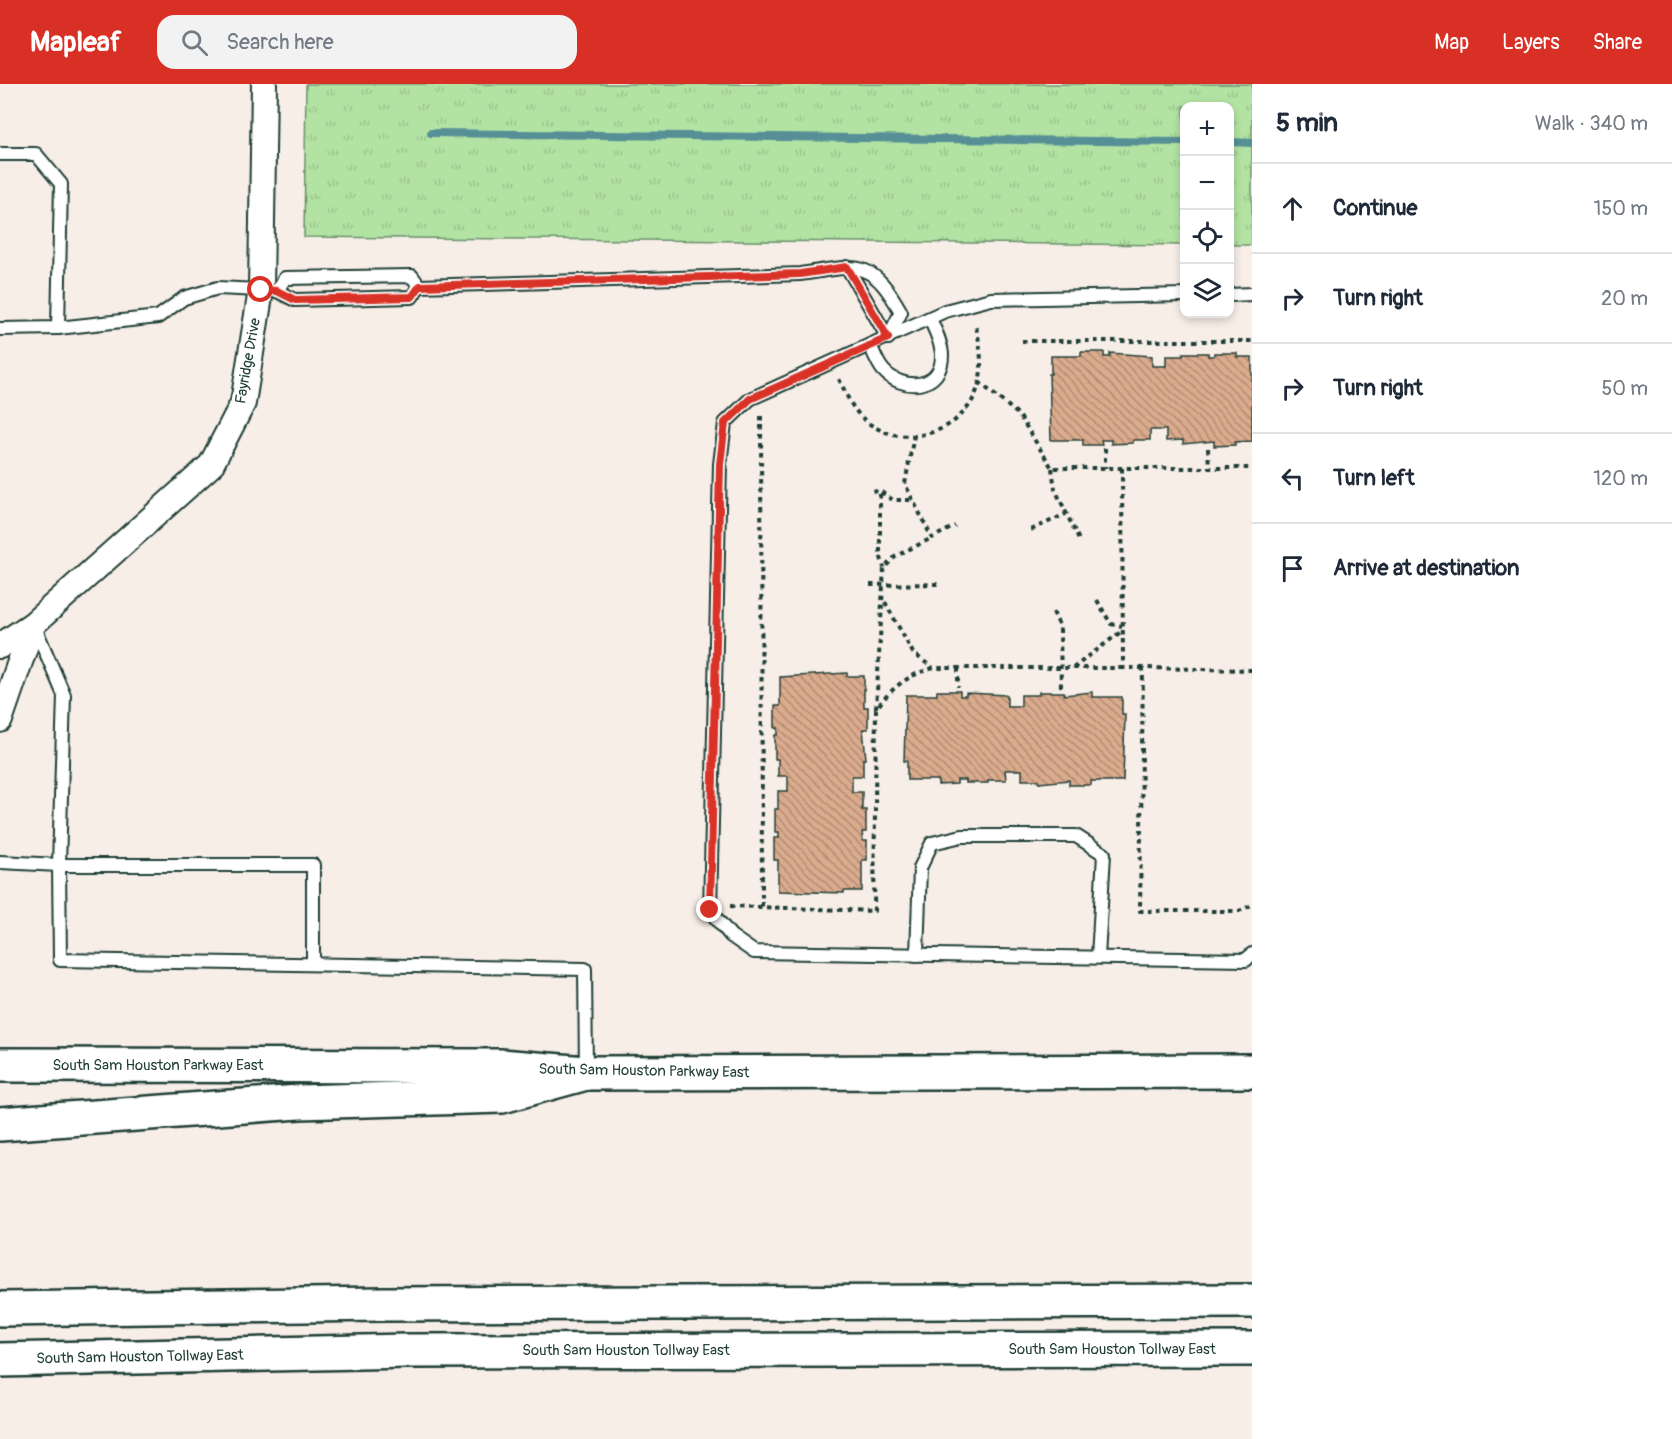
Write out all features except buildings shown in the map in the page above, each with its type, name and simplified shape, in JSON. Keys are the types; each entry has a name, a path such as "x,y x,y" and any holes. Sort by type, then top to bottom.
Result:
{"main road":[{"name":"South Sam Houston Parkway East","path":"0,1065 500,1066 586,1073 1252,1071"},
{"path":"0,1124 298,1102 502,1096 586,1073"},
{"path":"0,1309 384,1304 1252,1300"},
{"name":"South Sam Houston Tollway East","path":"0,1360 407,1350 1252,1349"}],"street":[{"name":"Fayridge Drive","path":"0,646 33,624 211,465 243,403 269,290 264,84"},
{"name":"Fayridge Drive","path":"0,720 33,624"}],"lane":[{"path":"0,154 36,154 61,184 58,328"},
{"path":"420,286 800,274 847,267 869,270 888,288 901,312 888,338"},
{"path":"847,267 888,338"},
{"path":"269,290 285,278 412,276 420,286"},
{"path":"0,329 58,328 158,317 184,298 218,288 269,290 295,300 412,297 420,286"},
{"path":"1234,295 1252,294"},
{"path":"1180,295 991,299 945,311 750,399 725,423 720,464 710,910 731,936 754,952 1246,960 1252,954"},
{"path":"870,345 881,368 895,381 918,386 929,381 938,370 942,356 939,338 930,319"},
{"path":"33,624 64,696 59,865 60,960 585,969 586,1073"},
{"path":"917,955 920,868 932,843 962,836 1076,836 1104,854 1098,957"},
{"path":"0,862 59,865 313,865 313,964"}],"path":[{"path":"1022,341 1252,341"},
{"path":"979,382 1019,415 1052,468 1054,489 1079,540"},
{"path":"750,399 763,420 762,907"},
{"path":"914,435 905,484 932,538"},
{"path":"1105,448 1105,468"},
{"path":"1208,448 1209,468"},
{"path":"1052,468 1252,468"},
{"path":"1122,468 1123,668"},
{"path":"873,491 880,492 893,500 913,500"},
{"path":"710,905 874,911 878,643 885,585 880,554 880,492"},
{"path":"1031,530 1066,514"},
{"path":"884,568 896,556 955,526"},
{"path":"870,585 941,584"},
{"path":"884,600 913,653 934,668"},
{"path":"1097,600 1110,624 1122,628"},
{"path":"1053,612 1060,627 1061,689"},
{"path":"1072,668 1122,628"},
{"path":"876,709 893,688 912,674 934,668 1252,670"},
{"path":"958,668 958,687"},
{"path":"1143,668 1140,911 1239,911 1252,905"}],"green space":[{"path":"306,84 1252,84 1252,245 1234,245 1234,102 1180,102 1180,245 304,237"}],"waterway":[{"path":"431,133 1180,142"},
{"path":"1234,142 1252,143"}],"route":[{"path":"261,290 277,291 295,300 412,297 420,286 800,274 847,267 888,338 750,399 725,423 720,464 710,910"}]}
